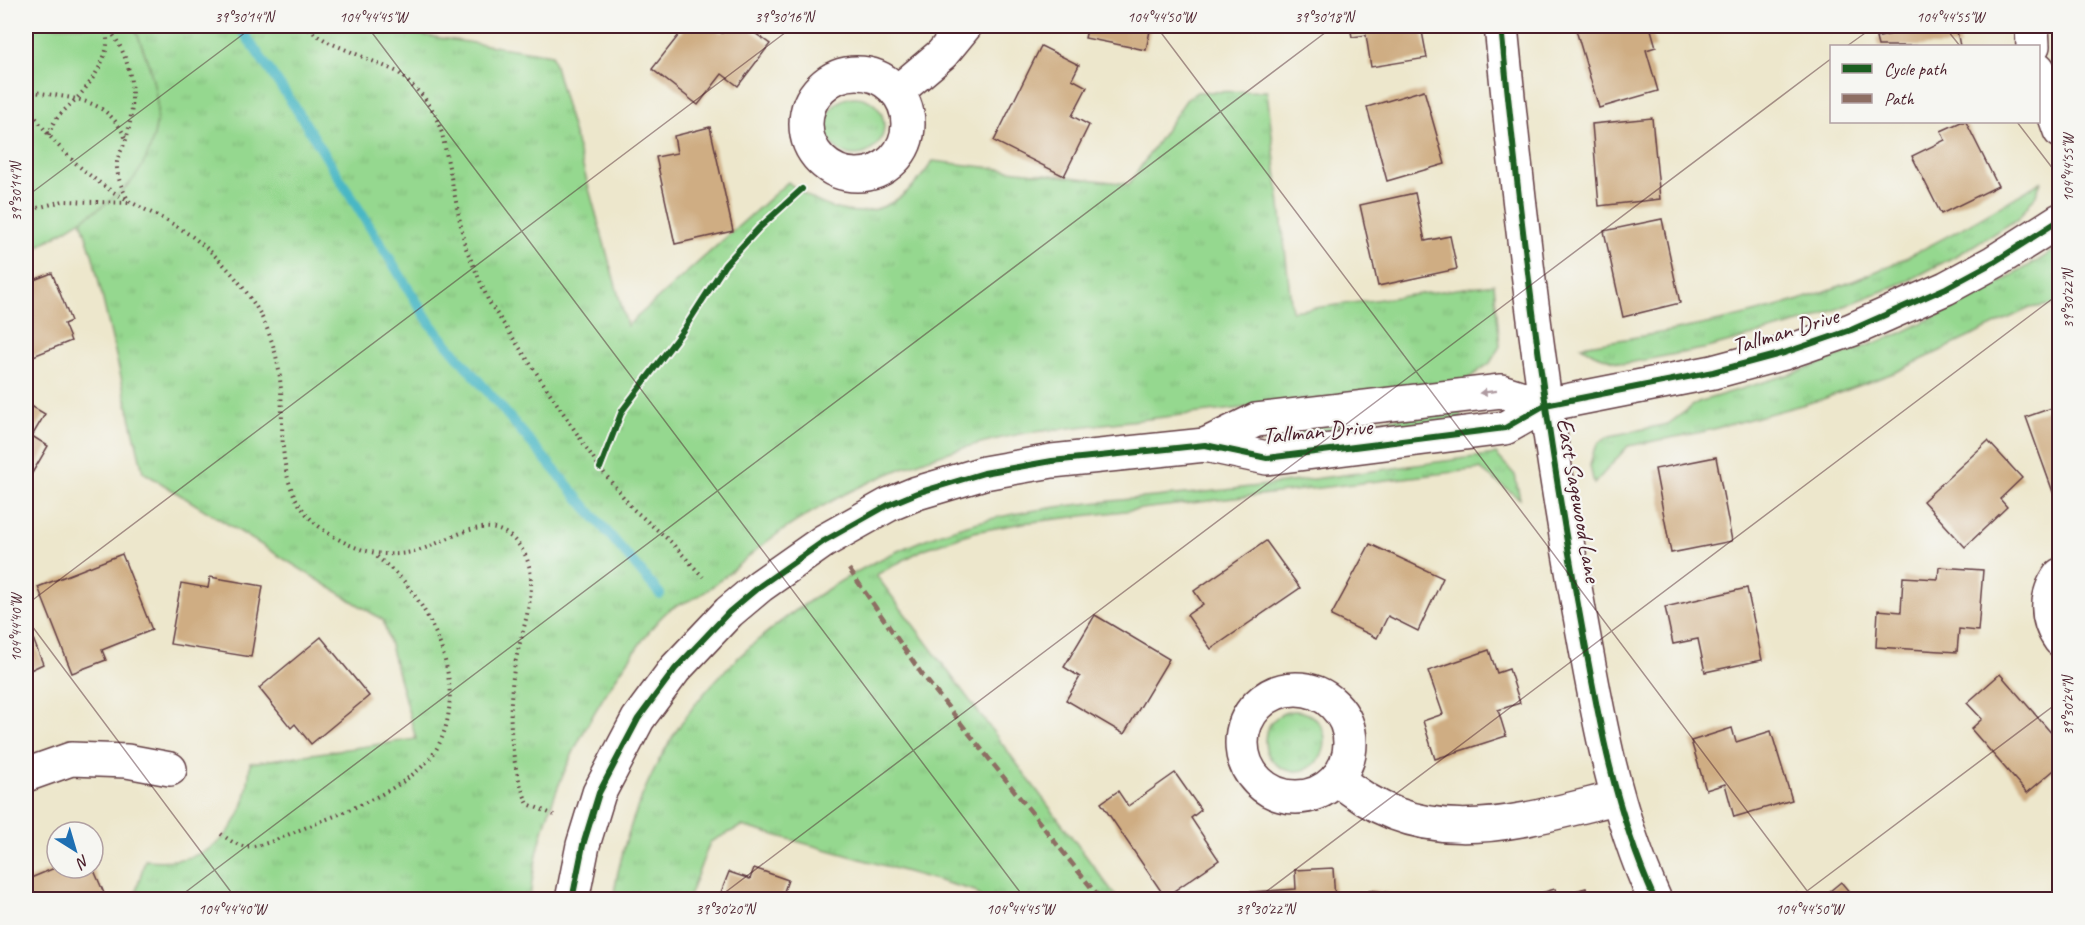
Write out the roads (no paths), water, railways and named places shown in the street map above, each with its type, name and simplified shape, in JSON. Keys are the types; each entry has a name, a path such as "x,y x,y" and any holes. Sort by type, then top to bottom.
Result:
{"street":[{"path":"897,92 942,54 964,26"},
{"name":"East Sagewood Lane","path":"1501,26 1516,178 1545,405 1604,753 1616,798 1636,856 1655,900"},
{"path":"2032,26 2033,45"},
{"path":"2040,75 2060,131"},
{"name":"Tallman Drive","path":"572,900 583,845 599,793 638,719 675,669 729,612 791,562 888,505 917,493 984,473 1052,461 1205,445 1267,458 1506,428 1545,405 1713,372 1824,340 1876,320 1946,288 1994,262 2060,220"},
{"path":"2060,574 2051,588 2048,607 2052,626 2060,640"},
{"path":"26,775 71,759 127,761 170,769"},
{"path":"1337,778 1366,800 1392,813 1425,824 1447,827 1498,824 1616,798"}],"waterway":[{"path":"239,26 297,110 431,325 660,594"}]}
